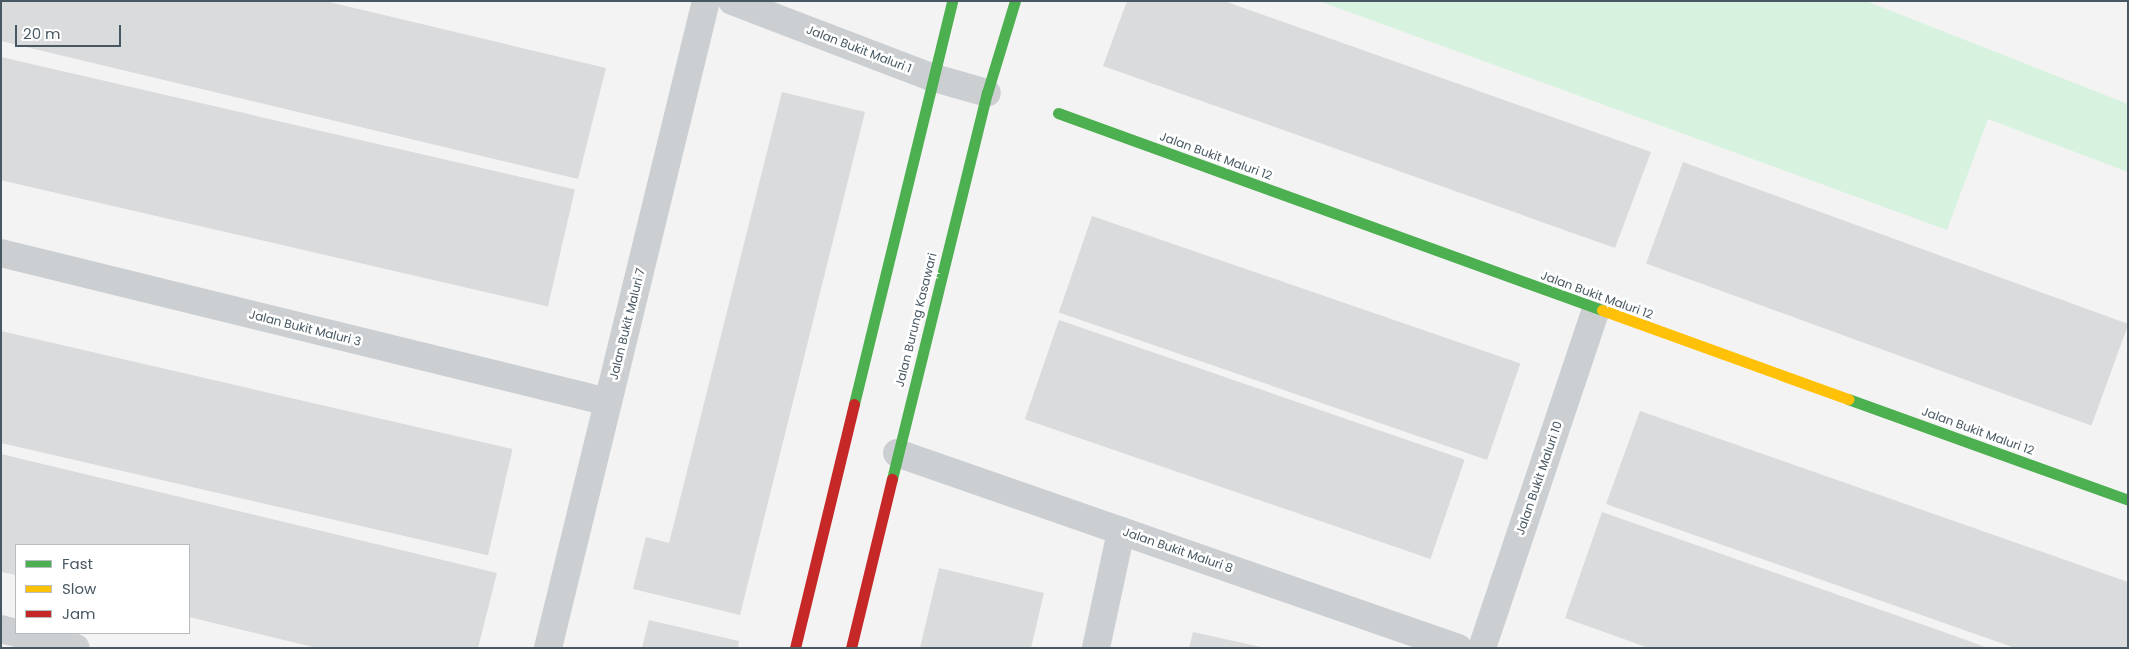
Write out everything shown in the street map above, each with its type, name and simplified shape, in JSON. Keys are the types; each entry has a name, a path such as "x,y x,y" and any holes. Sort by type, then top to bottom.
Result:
{"street":[{"name":"Jalan Bukit Maluri 7","path":"548,648 706,1"},
{"name":"Jalan Bukit Maluri 1","path":"732,1 931,77 988,93"},
{"path":"794,648 882,296 931,77 952,1"},
{"name":"Jalan Burung Kasawari","path":"851,648 897,453 988,93 1015,1"},
{"name":"Jalan Bukit Maluri 12","path":"1058,113 2128,500"},
{"name":"Jalan Bukit Maluri 3","path":"1,253 608,402"},
{"name":"Jalan Bukit Maluri 10","path":"1482,648 1596,309"},
{"name":"Jalan Bukit Maluri 8","path":"897,453 1458,648"},
{"path":"1096,648 1121,531"},
{"path":"1,629 15,633"},
{"path":"21,634 76,648"}],"green space":[{"path":"1319,1 1866,1 2128,104 2128,172 1988,119 1947,230"}],"building":[{"path":"1,1 325,1 606,68 578,179 1,41"},
{"path":"1127,1 1224,1 1651,152 1615,248 1103,66"},
{"path":"1,57 575,189 548,306 1,180"},
{"path":"782,92 865,112 740,615 633,589 646,537 669,543"},
{"path":"1683,162 2128,324 2091,426 1646,263"},
{"path":"1092,216 1520,363 1487,460 1059,312"},
{"path":"1059,320 1465,460 1430,559 1025,419"},
{"path":"1,331 513,449 488,555 1,443"},
{"path":"1640,411 2128,582 2128,648 2015,648 1606,504"},
{"path":"1,454 497,573 478,648 317,648 190,617 190,544 15,544 15,575 1,572"},
{"path":"1602,512 1988,648 1648,648 1565,618"},
{"path":"939,568 1044,593 1031,648 920,648"},
{"path":"649,620 739,641 738,648 642,648"},
{"path":"1193,632 1261,647 1261,648 1189,648"}],"traffic: fast":[{"path":"854,404 952,1"},
{"path":"892,479 987,93 1015,1"},
{"path":"1058,113 1602,310"},
{"path":"1848,399 2128,500"}],"traffic: slow":[{"path":"1602,310 1848,399"}],"traffic: jam":[{"path":"795,648 854,404"},
{"path":"851,648 892,479"}]}
